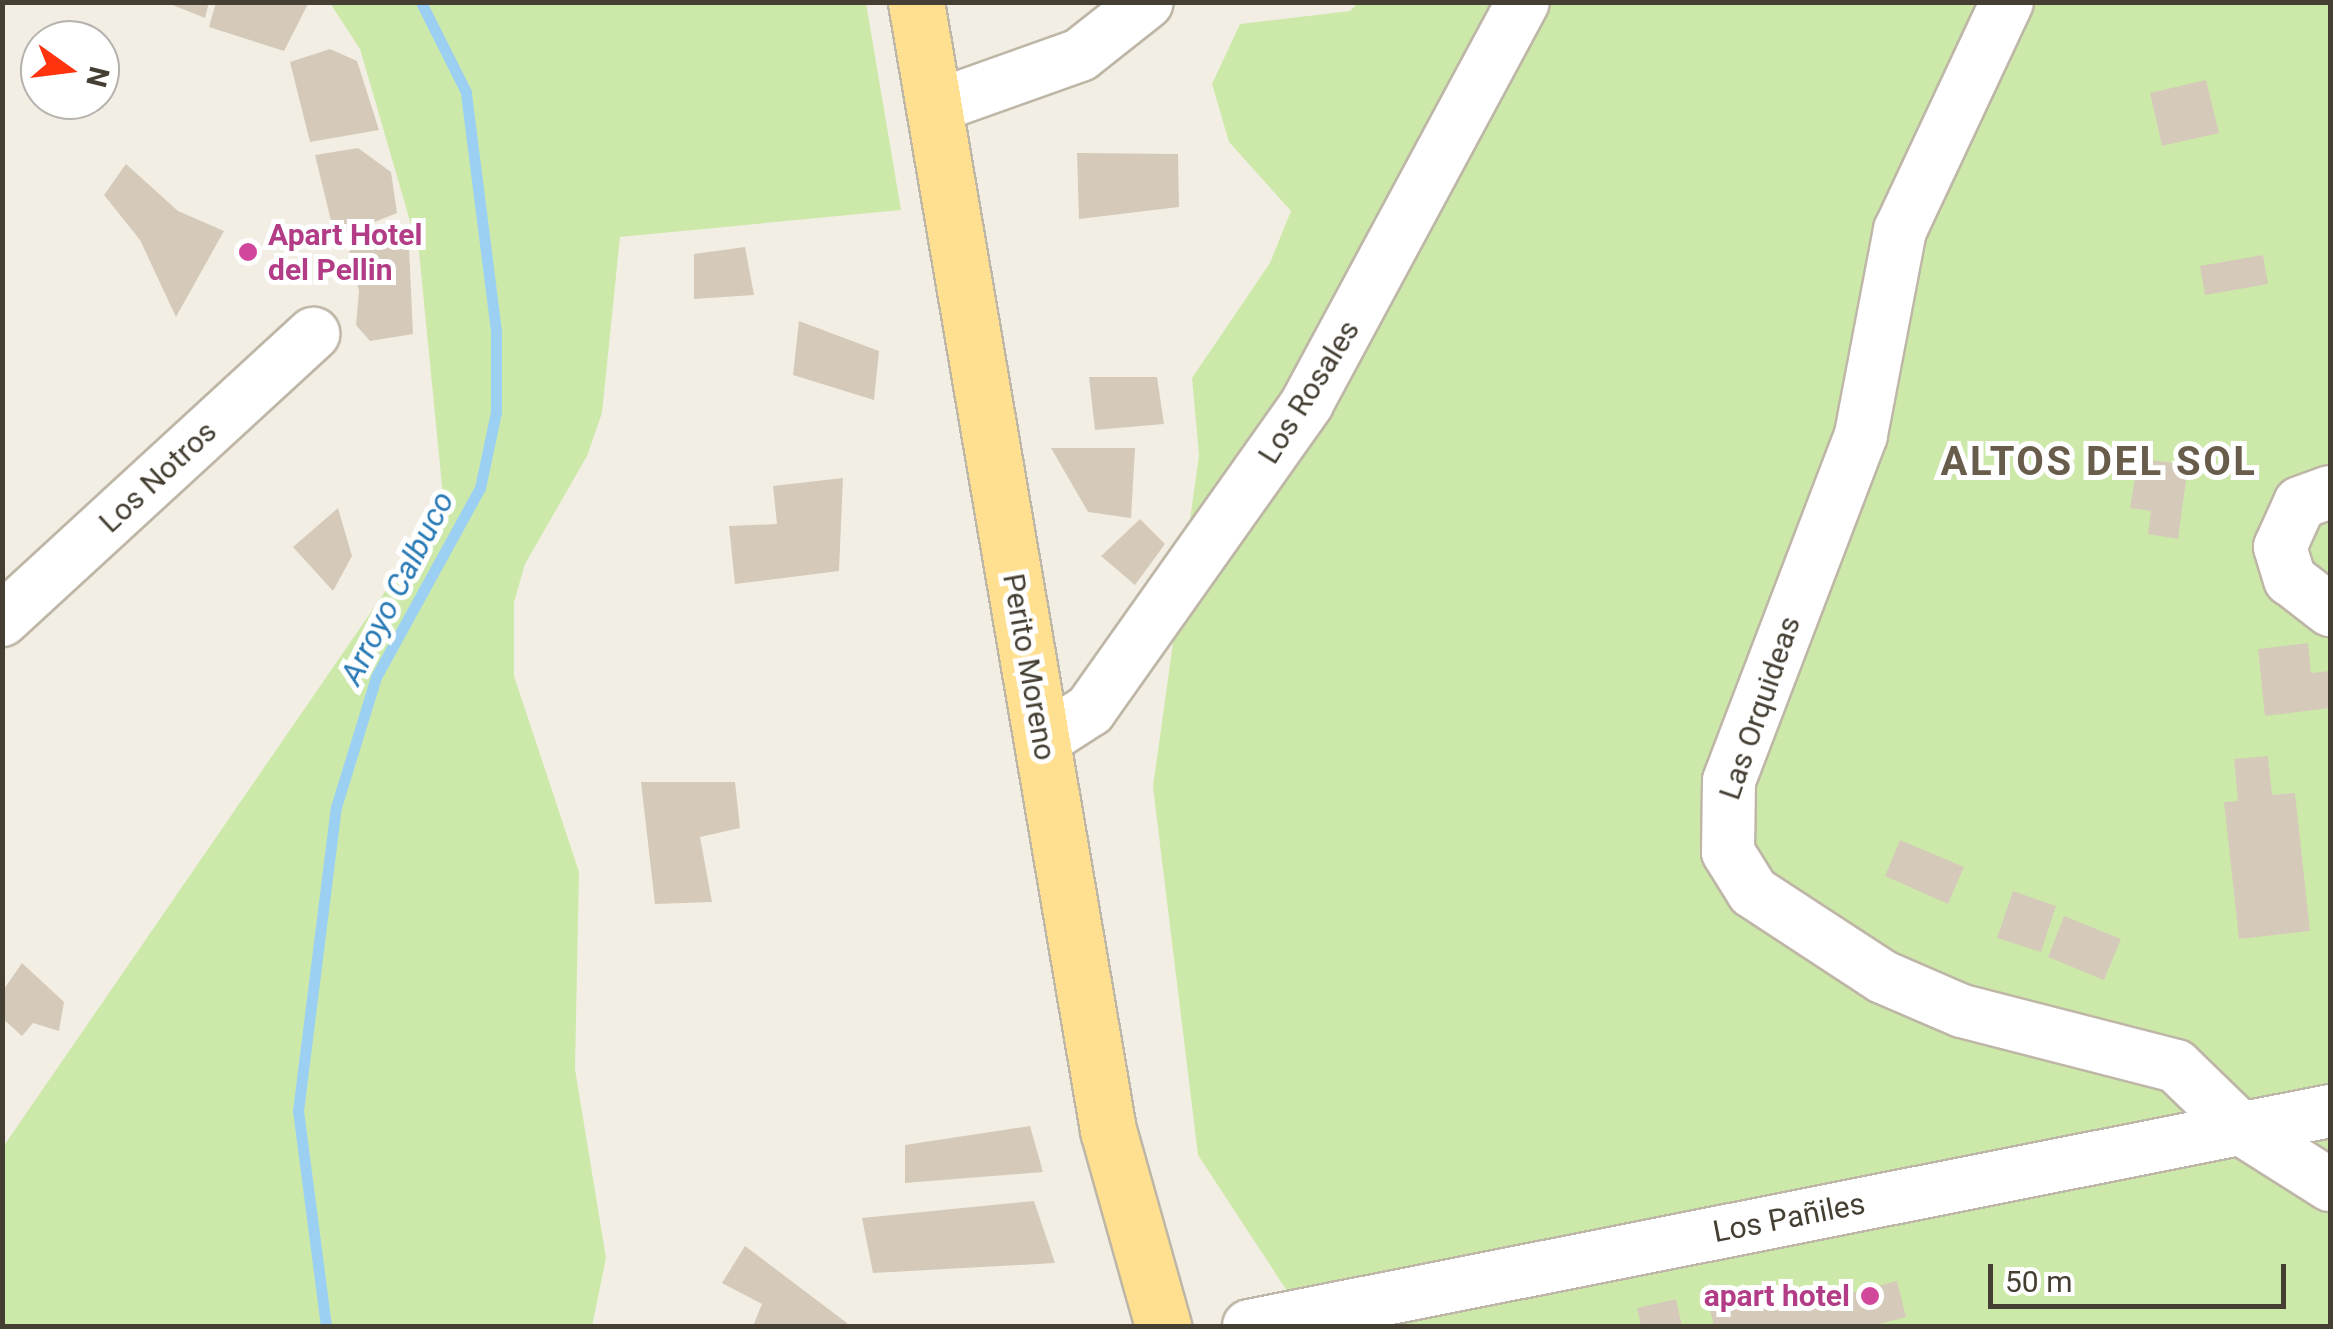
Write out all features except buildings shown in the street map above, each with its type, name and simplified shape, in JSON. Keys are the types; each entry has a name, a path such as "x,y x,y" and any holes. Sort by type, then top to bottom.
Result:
{"main road":[{"name":"Perito Moreno","path":"916,2 1114,1158 1163,1326"}],"street":[{"path":"934,108 1080,55 1147,2"},
{"name":"Los Rosales","path":"1042,741 1090,710 1307,403 1523,2"},
{"name":"Las Orquideas","path":"2007,2 1905,217 1862,436 1736,760 1723,829 1753,892 1859,964 1962,1011 2176,1066 2240,1128 2330,1185"},
{"name":"Los Notros","path":"2,620 312,334"},
{"path":"2330,492 2300,502 2283,528 2282,564 2290,579 2330,610"},
{"name":"Los Pañiles","path":"1248,1326 2330,1111"}],"green space":[{"path":"1359,2 2330,3 2330,1326 1310,1326 1198,1155 1153,787 1199,455 1192,378 1270,263 1291,211 1229,142 1212,84 1240,24 1350,11"},
{"path":"330,3 866,3 901,210 620,237 602,413 587,456 525,564 514,602 514,676 579,872 575,1069 606,1258 592,1326 3,1326 3,1147 444,506 419,252 360,49"}],"waterway":[{"name":"Arroyo Calbuco","path":"326,1326 298,1111 336,807 376,677 480,488 496,412 496,331 466,92 421,2"}],"place":[{"name":"Apart Hotel del Pellin","path":"248,252"},
{"name":"apart hotel","path":"1870,1296"}],"district":[{"name":"ALTOS DEL SOL","path":"2099,462"}]}
